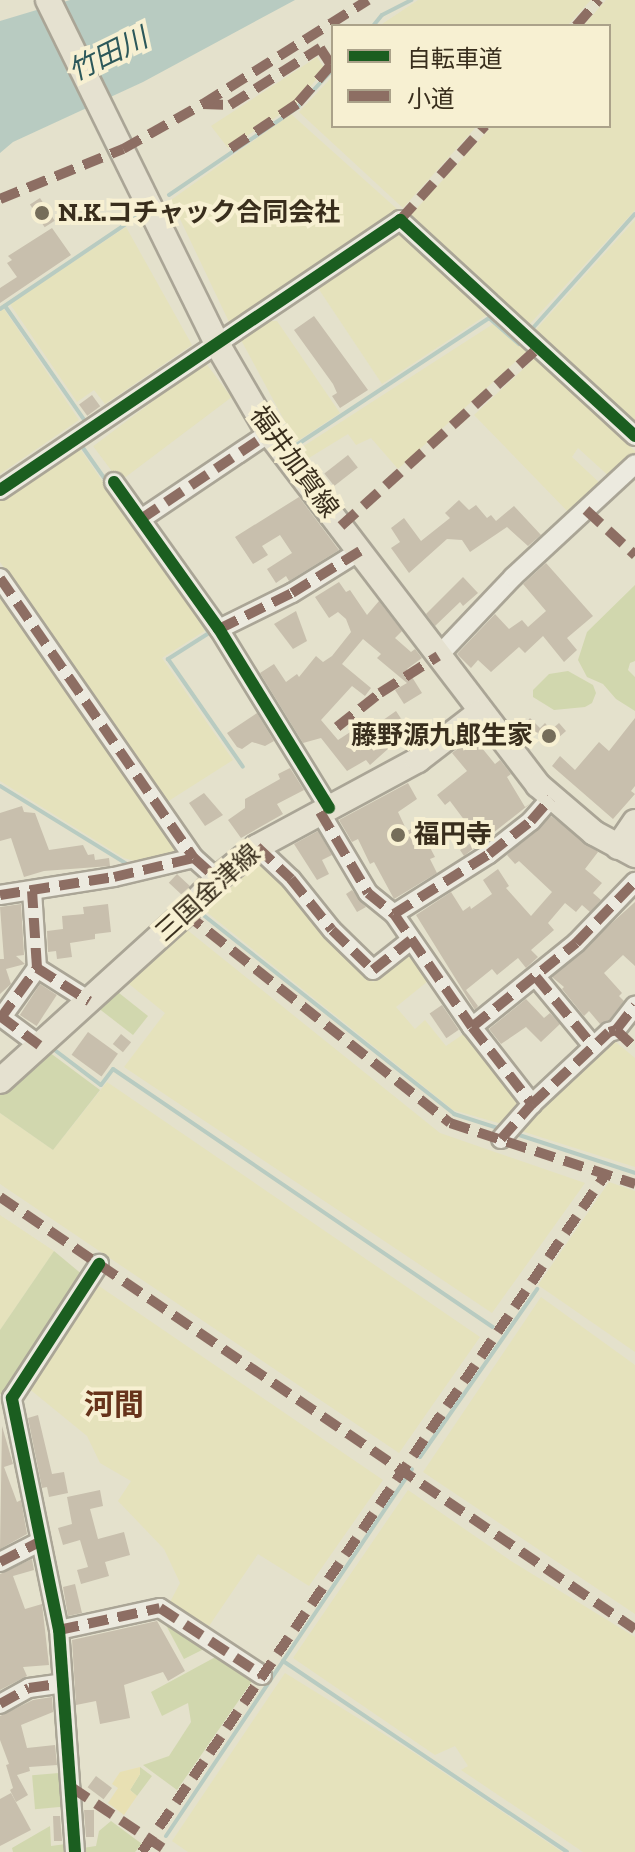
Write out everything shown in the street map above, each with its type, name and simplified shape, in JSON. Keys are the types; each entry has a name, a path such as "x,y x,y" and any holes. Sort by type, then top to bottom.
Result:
{"main road":[{"name":"福井加賀線","path":"48,0 216,342 269,433 440,654 480,712 551,798 594,833 626,851"},
{"name":"三国金津線","path":"0,1081 185,913 217,879 257,847 418,760 480,712"},
{"path":"626,851 635,822"}],"street":[{"path":"0,490 400,220 635,436"},
{"path":"141,519 269,433"},
{"path":"440,654 513,577 635,464"},
{"path":"114,482 219,629 325,810 368,893 394,914 472,1027 532,1104"},
{"path":"219,629 292,593 360,551"},
{"path":"0,578 194,858 217,879"},
{"path":"394,914 489,854 531,821 551,798"},
{"path":"257,847 291,879 332,930 373,970 411,940"},
{"path":"0,895 136,873 194,858"},
{"path":"472,1027 576,943 635,882"},
{"path":"32,891 37,968 1,1017 39,1045"},
{"path":"37,968 89,1001"},
{"path":"536,977 593,1046"},
{"path":"501,1139 532,1104 593,1046 616,1030 635,1006"},
{"path":"75,1852 59,1630 6,1400 99,1264"},
{"path":"0,1562 39,1542"},
{"path":"59,1630 160,1608 262,1675"},
{"path":"0,1704 29,1688 63,1683"}],"shaded area":[{"path":"418,0 591,0 569,24 382,24"},
{"path":"606,0 635,0 635,210 527,327 409,217 490,128 611,128 611,24 585,24"},
{"path":"317,57 325,69 295,105 228,148 211,126"},
{"path":"331,78 331,128 475,128 403,208 299,112"},
{"path":"291,114 397,209 230,324 171,200"},
{"path":"635,220 635,427 533,333"},
{"path":"126,227 192,345 105,404 94,390 77,402 10,304"},
{"path":"401,232 488,314 382,384 316,285 388,234"},
{"path":"4,309 79,420 0,474 0,311"},
{"path":"267,321 277,321 340,413 296,442 240,338"},
{"path":"493,324 527,351 398,469 371,438 356,445 348,434 304,461 296,451"},
{"path":"535,358 635,451 635,456 612,479 578,448 572,457 603,486 572,516 474,415"},
{"path":"205,362 231,397 120,481 93,446"},
{"path":"78,446 206,630 162,658 233,760 167,802 0,562 0,497"},
{"path":"0,590 180,850 175,851 177,856 138,862 124,858 0,781"},
{"path":"261,862 373,982 409,955 428,981 396,1007 415,1029 425,1020 446,1046 465,1033 524,1105 502,1124 453,1110 204,910"},
{"path":"186,929 440,1133 585,1183 492,1313 124,1067 165,1013 124,980"},
{"path":"611,1038 635,1058 635,1167 515,1129"},
{"path":"107,1082 480,1337 399,1453 0,1184 0,1113 53,1150"},
{"path":"609,1182 635,1191 635,1352 538,1285"},
{"path":"0,1215 54,1251 0,1330"},
{"path":"99,1286 383,1480 309,1586 258,1554 209,1626 169,1604 180,1583 164,1549 118,1501 131,1481 100,1463 87,1436 27,1387"},
{"path":"541,1297 635,1365 635,1614 423,1472"},
{"path":"408,1490 511,1561 635,1637 635,1852 583,1852 461,1770 468,1766 455,1746 435,1755 293,1658"},
{"path":"285,1673 416,1754 562,1852 188,1852 172,1841"}],"green space":[{"path":"635,585 635,661 630,663 628,670 635,677 635,711 616,699 603,684 587,677 578,660 587,632"},
{"path":"568,671 593,685 596,693 592,703 585,707 554,710 533,697 533,690 549,674"},
{"path":"114,989 148,1016 133,1035 93,1004"},
{"path":"49,1052 100,1090 53,1150 0,1113 0,1092"},
{"path":"54,1251 84,1276 7,1392 0,1394 0,1330"},
{"path":"159,1612 210,1646 184,1659"},
{"path":"221,1654 255,1677 177,1790 143,1765 169,1756 191,1722 188,1703 162,1716 151,1692"},
{"path":"140,1767 152,1776 137,1796 130,1790 140,1774"},
{"path":"59,1773 62,1807 35,1809 32,1775"},
{"path":"111,1821 142,1844 135,1852 83,1852 83,1848 96,1846 99,1831"},
{"path":"50,1826 51,1846 66,1844 66,1852 13,1852 12,1848"}],"sand":[{"path":"140,1767 140,1774 130,1790 137,1796 124,1815 108,1803 118,1788 112,1784 120,1772"}],"water":[{"name":"竹田川","path":"70,0 295,0 143,82 13,142 0,153 0,21"}],"building":[{"name":"N.K.コチャック合同会社","path":"40,198 55,221 45,227 30,205"},
{"path":"52,228 71,255 0,303 0,288 17,277 7,263 12,260 8,256"},
{"path":"314,316 368,390 340,408 332,396 337,393 333,384 294,330"},
{"path":"92,395 100,406 87,416 79,404"},
{"path":"348,455 358,468 334,486 324,473"},
{"path":"299,497 339,550 289,581 286,576 276,583 267,569 292,553 280,535 262,546 268,555 253,564 235,537"},
{"path":"459,500 469,510 476,505 487,518 491,515 496,521 514,506 541,535 528,546 507,527 470,552 462,540 447,539 409,573 391,548 400,542 391,528 404,518 421,541 450,518 445,513"},
{"path":"546,563 593,616 567,638 577,650 564,662 543,636 525,653 519,647 491,672 478,660 471,668 457,654 495,614 509,629 522,620 528,627 546,611 523,584"},
{"path":"463,577 478,593 463,606 460,602 435,626 426,614"},
{"path":"339,582 346,592 350,590 367,615 379,601 402,631 395,638 411,652 415,649 422,658 407,669 422,693 404,704 395,690 407,683 377,658 381,654 363,639 342,664 371,688 365,696 352,686 321,720 338,740 361,725 366,732 396,711 408,729 418,727 424,736 402,746 398,740 370,765 366,760 347,771 321,738 303,743 260,673 274,664 286,682 297,674 299,677 316,656 323,662 332,656 351,632 346,619 338,612 329,618 315,597"},
{"path":"296,611 307,641 293,649 274,624"},
{"path":"257,713 274,741 265,746 252,742 242,749 237,747 227,733"},
{"path":"530,718 540,728 545,723 551,730 559,723 566,731 549,746 537,732 528,740 520,730"},
{"path":"635,718 635,786 631,791 635,794 613,819 552,766 560,756 575,770 599,742 609,751"},
{"path":"473,737 495,764 500,760 511,774 507,777 525,807 531,803 464,856 460,850 474,841 465,821 450,801 445,805 437,795 467,771 452,753"},
{"path":"290,768 304,790 277,804 283,814 241,838 228,820 245,808 245,799 280,779 278,774"},
{"path":"408,783 417,799 398,812 407,831 413,828 419,841 425,838 435,857 430,859 437,873 394,899 374,862 370,864 358,839 352,842 339,820"},
{"path":"204,793 223,815 205,826 189,803"},
{"path":"22,806 24,812 35,813 49,850 83,845 88,855 94,854 95,860 109,858 110,866 44,871 24,877 11,838 0,841 0,813"},
{"path":"551,816 598,852 585,869 602,883 593,893 601,900 590,912 582,905 576,912 565,903 548,923 554,930 531,950 538,957 526,968 518,958 497,975 492,969 466,990 478,1006 475,1010 416,915 451,892 463,911 470,906 471,909 492,894 483,880 498,869 509,886 506,888 531,916 552,892 519,861 515,864 507,855"},
{"path":"318,831 332,855 322,860 329,874 317,880 294,844"},
{"path":"177,874 190,886 182,895 169,883"},
{"path":"352,890 366,907 357,912 346,894"},
{"path":"635,902 635,966 623,955 604,973 622,993 619,996 624,1001 609,1020 600,1024 589,1011 584,1016 562,989 564,987 552,977"},
{"path":"21,904 24,955 16,956 25,964 6,969 11,984 0,994 0,959 4,959 0,907"},
{"path":"108,904 111,932 95,934 95,939 70,943 72,957 57,959 56,951 48,952 47,931 63,929 62,916 84,914 83,907"},
{"path":"40,984 57,995 37,1026 20,1015"},
{"path":"526,999 544,1018 550,1013 560,1024 541,1042 526,1027 501,1044 489,1029"},
{"path":"442,1005 459,1030 446,1038 430,1013"},
{"path":"88,1032 118,1054 101,1076 72,1055"},
{"path":"121,1034 131,1042 123,1052 113,1044"},
{"path":"38,1415 52,1474 64,1472 68,1493 49,1497 47,1487 42,1488 28,1418"},
{"path":"2,1426 13,1464 4,1467 17,1502 21,1500 27,1534 0,1549"},
{"path":"100,1490 103,1506 90,1509 98,1539 124,1532 130,1555 105,1562 109,1576 81,1584 77,1570 88,1567 80,1540 63,1545 58,1528 72,1524 67,1497"},
{"path":"32,1559 34,1570 13,1576 25,1609 42,1604 49,1665 23,1667 27,1676 0,1690 0,1574"},
{"path":"75,1584 82,1613 68,1616 63,1587"},
{"path":"157,1621 185,1671 168,1681 163,1672 124,1685 130,1718 100,1724 96,1701 76,1705 72,1640"},
{"path":"52,1697 53,1712 21,1725 27,1748 55,1745 57,1765 29,1767 30,1771 17,1775 28,1795 16,1802 10,1790 13,1788 6,1765 9,1764 0,1740 0,1716 33,1700"},
{"path":"96,1776 112,1788 104,1799 88,1787"},
{"path":"11,1793 31,1830 0,1846 0,1799"},
{"path":"84,1810 94,1810 94,1837 86,1837"},
{"path":"53,1816 60,1816 62,1841 54,1841"}],"waterway":[{"path":"375,24 382,15 411,0"},
{"path":"169,195 297,108 331,71"},
{"path":"0,309 144,212"},
{"path":"532,329 635,214"},
{"path":"5,306 85,421"},
{"path":"295,446 489,318 519,344"},
{"path":"81,445 107,482"},
{"path":"186,598 209,633 168,659 243,767"},
{"path":"0,786 130,866"},
{"path":"202,914 454,1114 504,1130"},
{"path":"52,1048 101,1085 113,1069 493,1327"},
{"path":"516,1134 635,1173"},
{"path":"420,1457 537,1289"},
{"path":"283,1661 412,1469"},
{"path":"166,1836 283,1661 567,1852"}],"marked path":[{"path":"0,199 123,149 203,104 368,0"},
{"path":"578,24 599,0"},
{"path":"203,104 230,105 320,48 331,65 297,104 230,149"},
{"path":"400,220 483,128"},
{"path":"341,526 539,347"},
{"path":"141,519 269,433"},
{"path":"586,510 635,555"},
{"path":"219,629 292,593 360,551"},
{"path":"0,578 194,858"},
{"path":"337,727 380,693 438,656"},
{"path":"394,914 489,854 531,821 551,798"},
{"path":"320,812 368,893 394,914 472,1027 532,1104"},
{"path":"257,847 291,879 332,930 373,970 411,940"},
{"path":"0,895 114,877 194,858 217,879"},
{"path":"472,1027 576,943 635,882"},
{"path":"0,1019 37,968 32,891"},
{"path":"185,913 450,1123 635,1184"},
{"path":"37,968 89,1001"},
{"path":"536,977 593,1046"},
{"path":"501,1139 532,1104 609,1032 616,1030 635,1006"},
{"path":"0,1016 39,1045"},
{"path":"616,1030 635,1048"},
{"path":"142,1852 605,1175"},
{"path":"0,1197 635,1629"},
{"path":"0,1562 39,1542"},
{"path":"59,1630 160,1608 262,1675"},
{"path":"0,1704 29,1688 63,1683"},
{"path":"71,1787 169,1852"}],"cycle path":[{"path":"0,490 400,220 635,436"},
{"path":"114,482 219,629 329,808"},
{"path":"75,1852 59,1630 12,1398 99,1264"}],"place":[{"name":"N.K.コチャック合同会社","path":"42,213"},
{"name":"藤野源九郎生家","path":"549,736"},
{"name":"福円寺","path":"398,835"}],"district":[{"name":"河間","path":"114,1405"}]}
